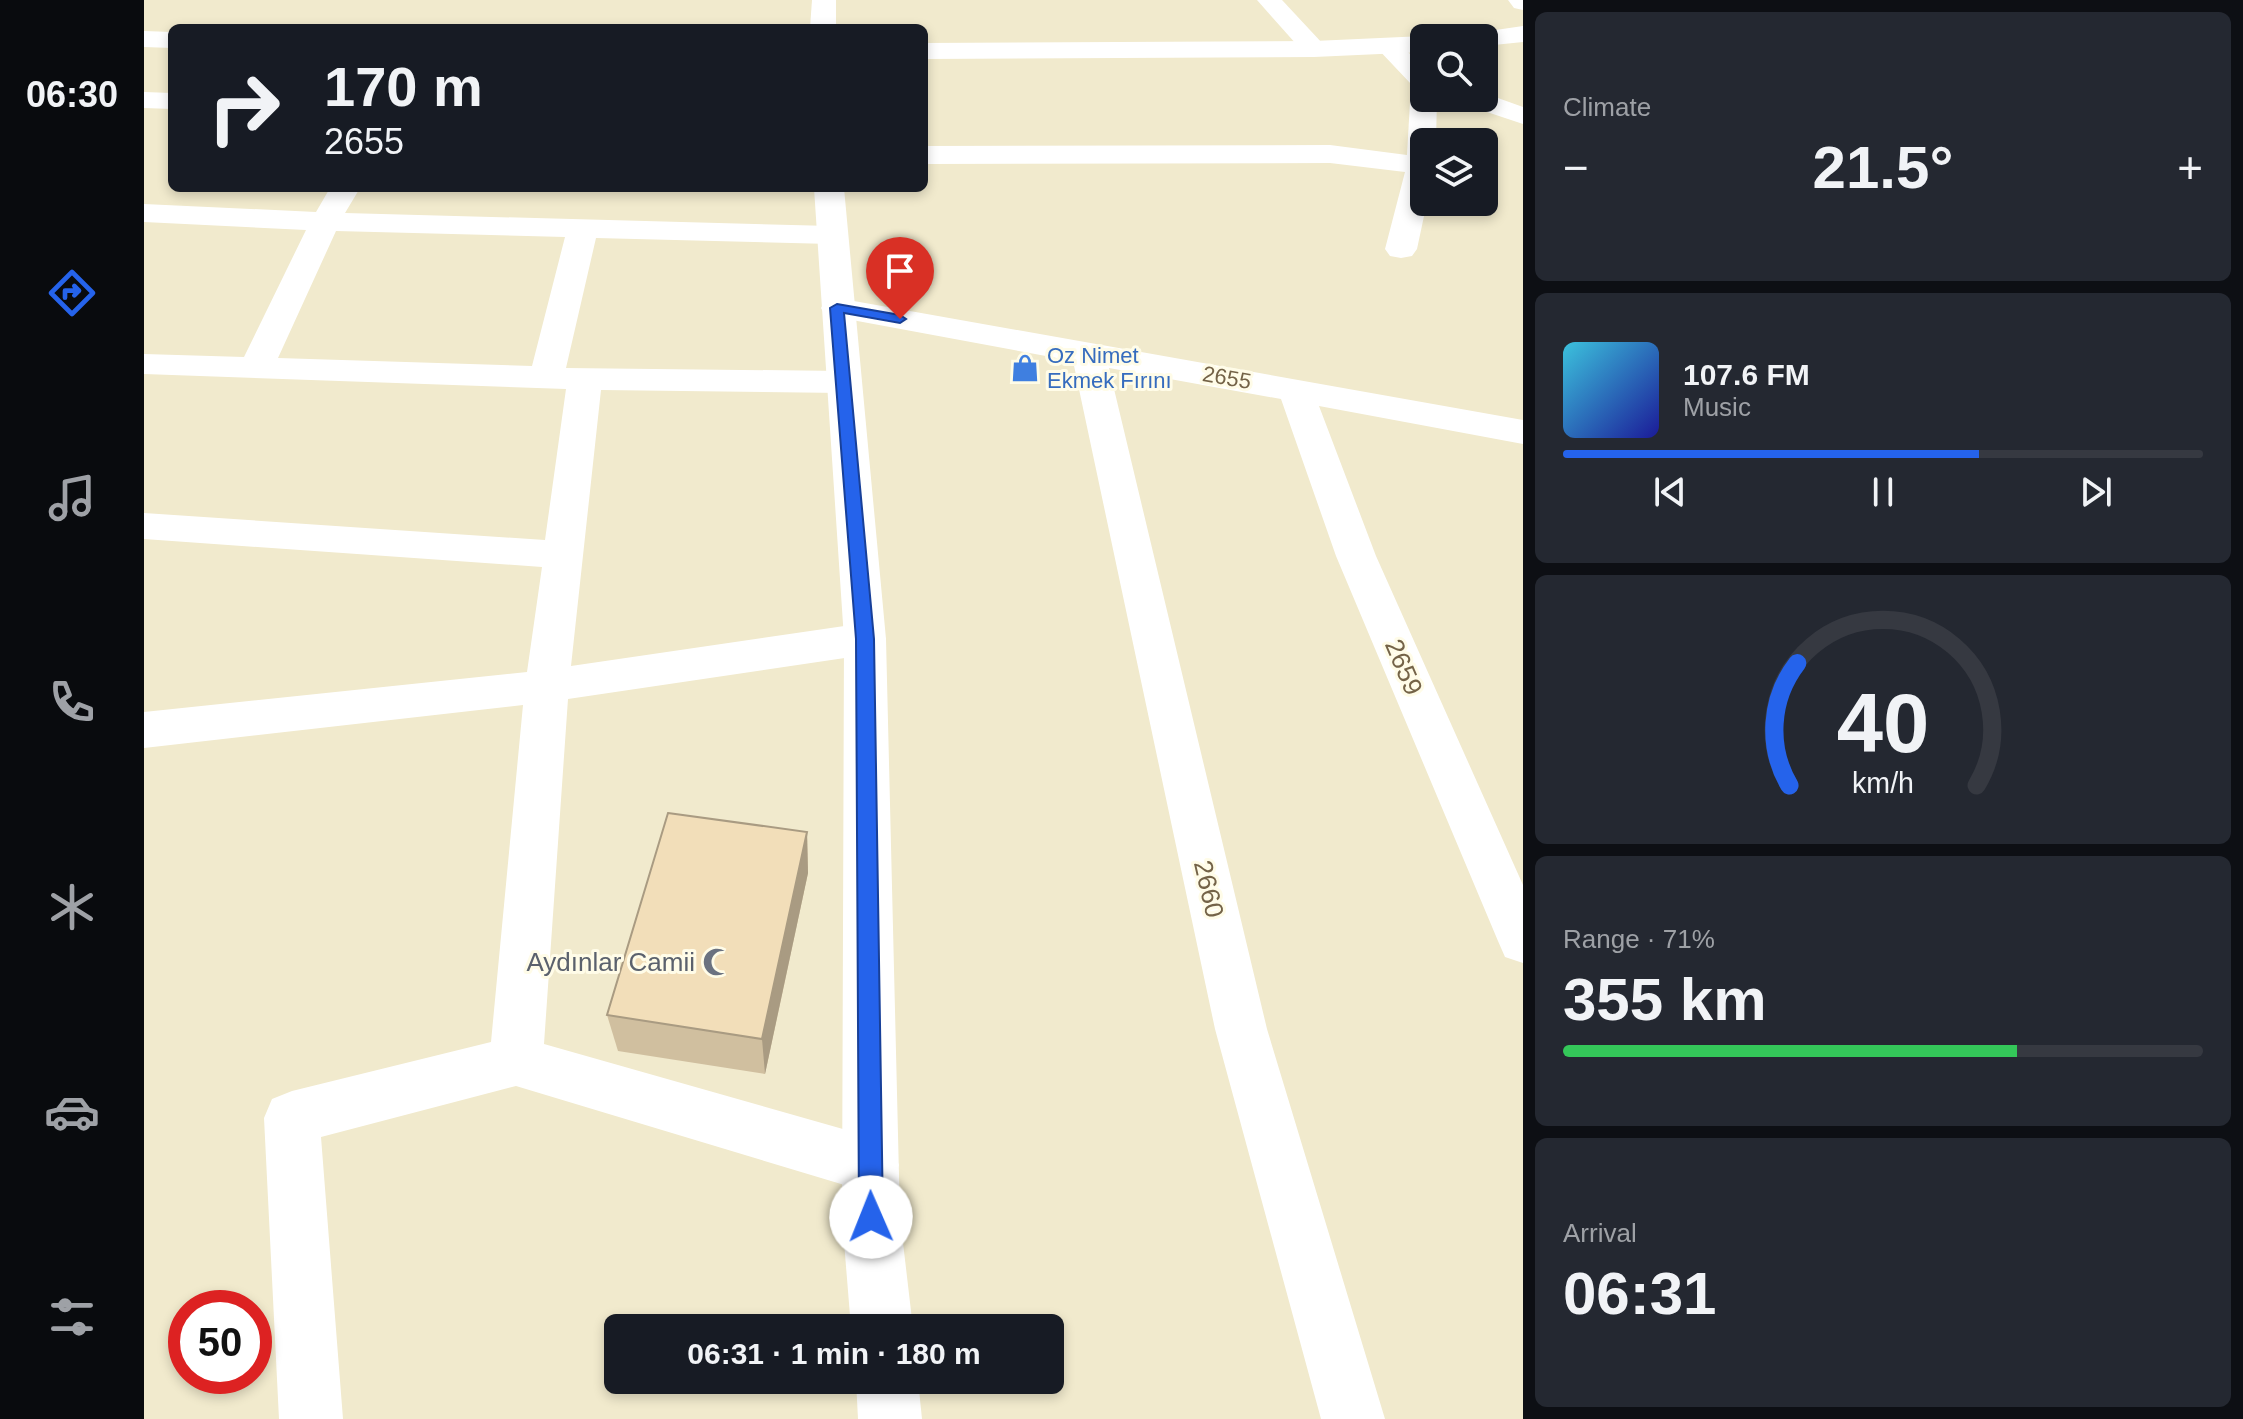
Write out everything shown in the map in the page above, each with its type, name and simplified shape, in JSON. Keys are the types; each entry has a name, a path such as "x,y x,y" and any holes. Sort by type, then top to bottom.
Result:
{"street":[{"path":"823,24 824,0"},
{"path":"1269,0 1314,49"},
{"path":"1498,37 1523,34"},
{"path":"144,39 168,40"},
{"path":"928,51 1314,49 1410,45"},
{"path":"1389,47 1410,68"},
{"path":"144,100 168,101"},
{"path":"1498,107 1523,116"},
{"path":"928,155 1330,154 1410,164"},
{"path":"256,368 325,222 343,192"},
{"path":"829,192 865,639 871,1217 881,1314"},
{"path":"1401,249 1410,211"},
{"path":"144,239 153,213 325,222 831,235"},
{"path":"516,1061 547,686 563,555 566,378 583,229"},
{"name":"2655","path":"837,308 1295,389 1521,435"},
{"name":"2660","path":"1088,353 1241,1029 1353,1419"},
{"path":"144,364 566,378 843,382"},
{"name":"2659","path":"1295,389 1356,556 1523,941"},
{"path":"144,526 563,555"},
{"path":"144,730 547,686 865,639"},
{"path":"311,1419 292,1118 516,1061 871,1165"},
{"path":"888,1394 890,1419"}],"shaded area":[{"path":"144,0 1523,0 1523,1419 144,1419"}],"building":[{"name":"Aydınlar Camii","path":"668,813 807,832 762,1039 607,1015"}],"place":[{"name":"Oz Nimet Ekmek Fırını","path":"1025,368"},
{"name":"Aydınlar Camii","path":"717,962"}],"route":[{"path":"871,1217 865,639 837,308 900,319"}]}
